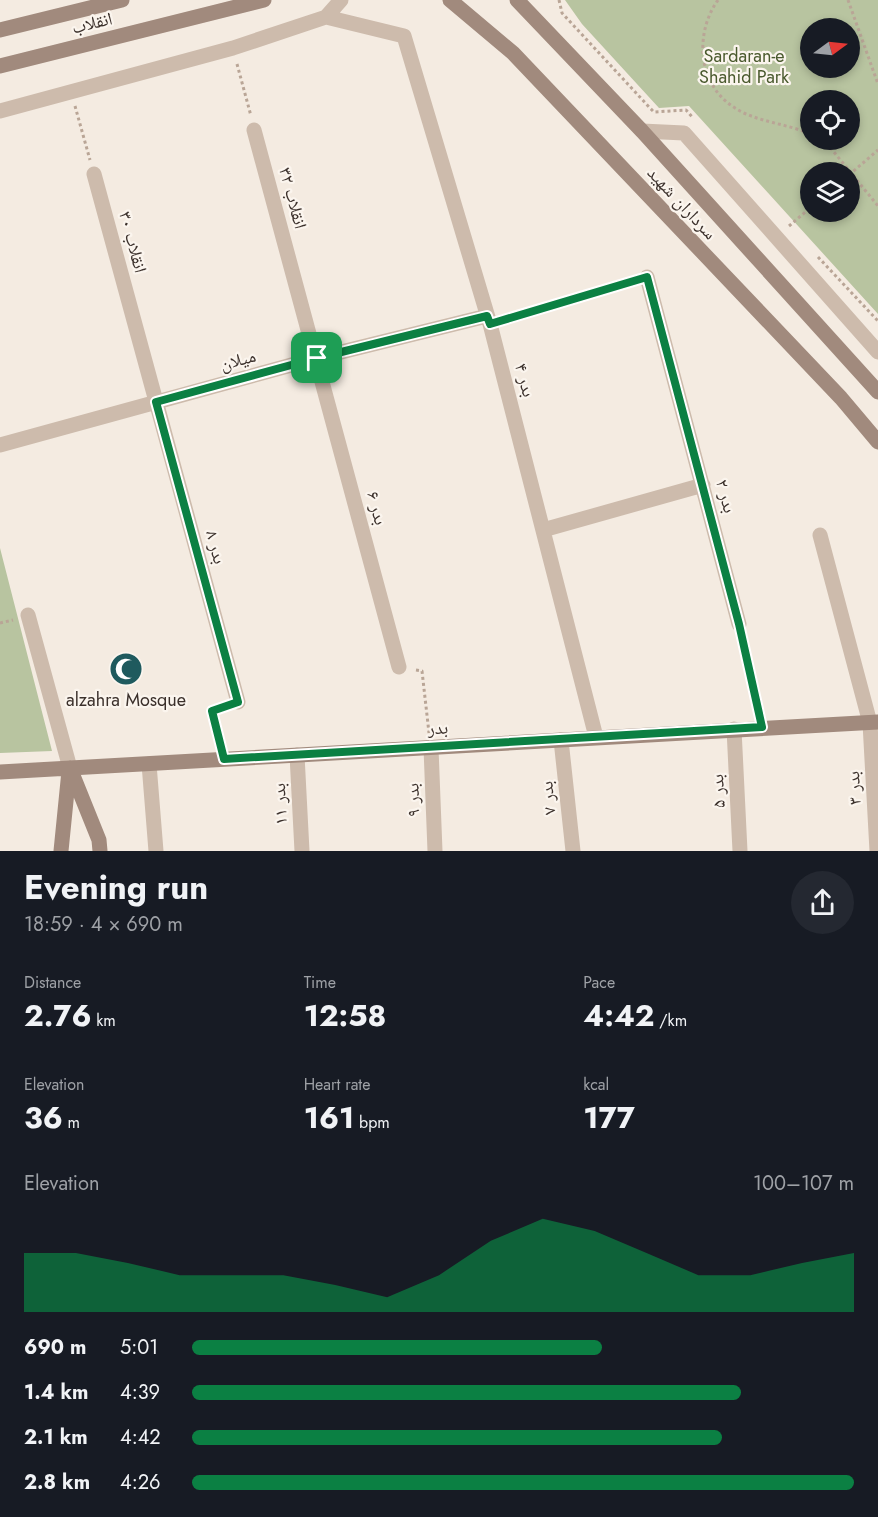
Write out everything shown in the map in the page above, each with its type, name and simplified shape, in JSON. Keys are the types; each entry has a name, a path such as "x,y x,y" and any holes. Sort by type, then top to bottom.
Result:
{"street":[{"name":"انقلاب","path":"0,30 122,0"},
{"name":"انقلاب","path":"0,66 264,0"},
{"path":"0,111 233,48 326,17 341,0"},
{"name":"سرداران شهید","path":"450,0 513,53 841,398 878,442"},
{"name":"سرداران شهید","path":"517,0 642,131 878,392"},
{"name":"بدر ۴","path":"326,17 404,36 489,320 597,737"},
{"name":"انقلاب ۳۲","path":"254,130 317,358"},
{"path":"642,131 684,133 878,352"},
{"name":"انقلاب ۳۰","path":"94,174 156,402"},
{"name":"بدر ۲","path":"647,277 739,624"},
{"name":"میلان","path":"0,445 317,358 489,320"},
{"name":"بدر ۶","path":"317,358 399,668"},
{"name":"بدر ۸","path":"156,402 238,702"},
{"path":"543,530 703,485"},
{"name":"بدر ۳","path":"820,535 874,723 877,851"},
{"path":"28,615 70,768 99,840 100,851"},
{"name":"بدر","path":"0,772 762,727 874,723"},
{"name":"بدر ۵","path":"734,729 740,851"},
{"name":"بدر ۷","path":"561,740 573,851"},
{"name":"بدر ۹","path":"431,748 435,851"},
{"name":"بدر ۱۱","path":"297,755 302,851"},
{"path":"149,764 156,851"},
{"path":"61,851 60,839 70,768"}],"path":[{"path":"718,0 709,13 703,30 701,50 708,74 718,93 733,107 800,130"},
{"path":"848,0 878,84"},
{"path":"233,48 254,130"},
{"path":"71,92 94,174"},
{"path":"829,150 839,162"},
{"path":"860,165 878,150"},
{"path":"860,185 878,206"},
{"path":"776,238 800,217"},
{"path":"489,320 647,277"},
{"path":"739,624 762,727"},
{"path":"399,668 422,671 431,748"},
{"path":"224,759 212,711 238,702"}],"green space":[{"name":"Sardaran-e Shahid Park","path":"565,0 878,0 878,314 689,106 659,108 582,24"},
{"path":"0,548 52,751 0,753"}],"place":[{"name":"alzahra Mosque","path":"126,669"}],"route":[{"path":"647,277 739,624 762,727 224,759 212,711 238,702 156,402 317,358 487,316 490,324 647,277"}]}
